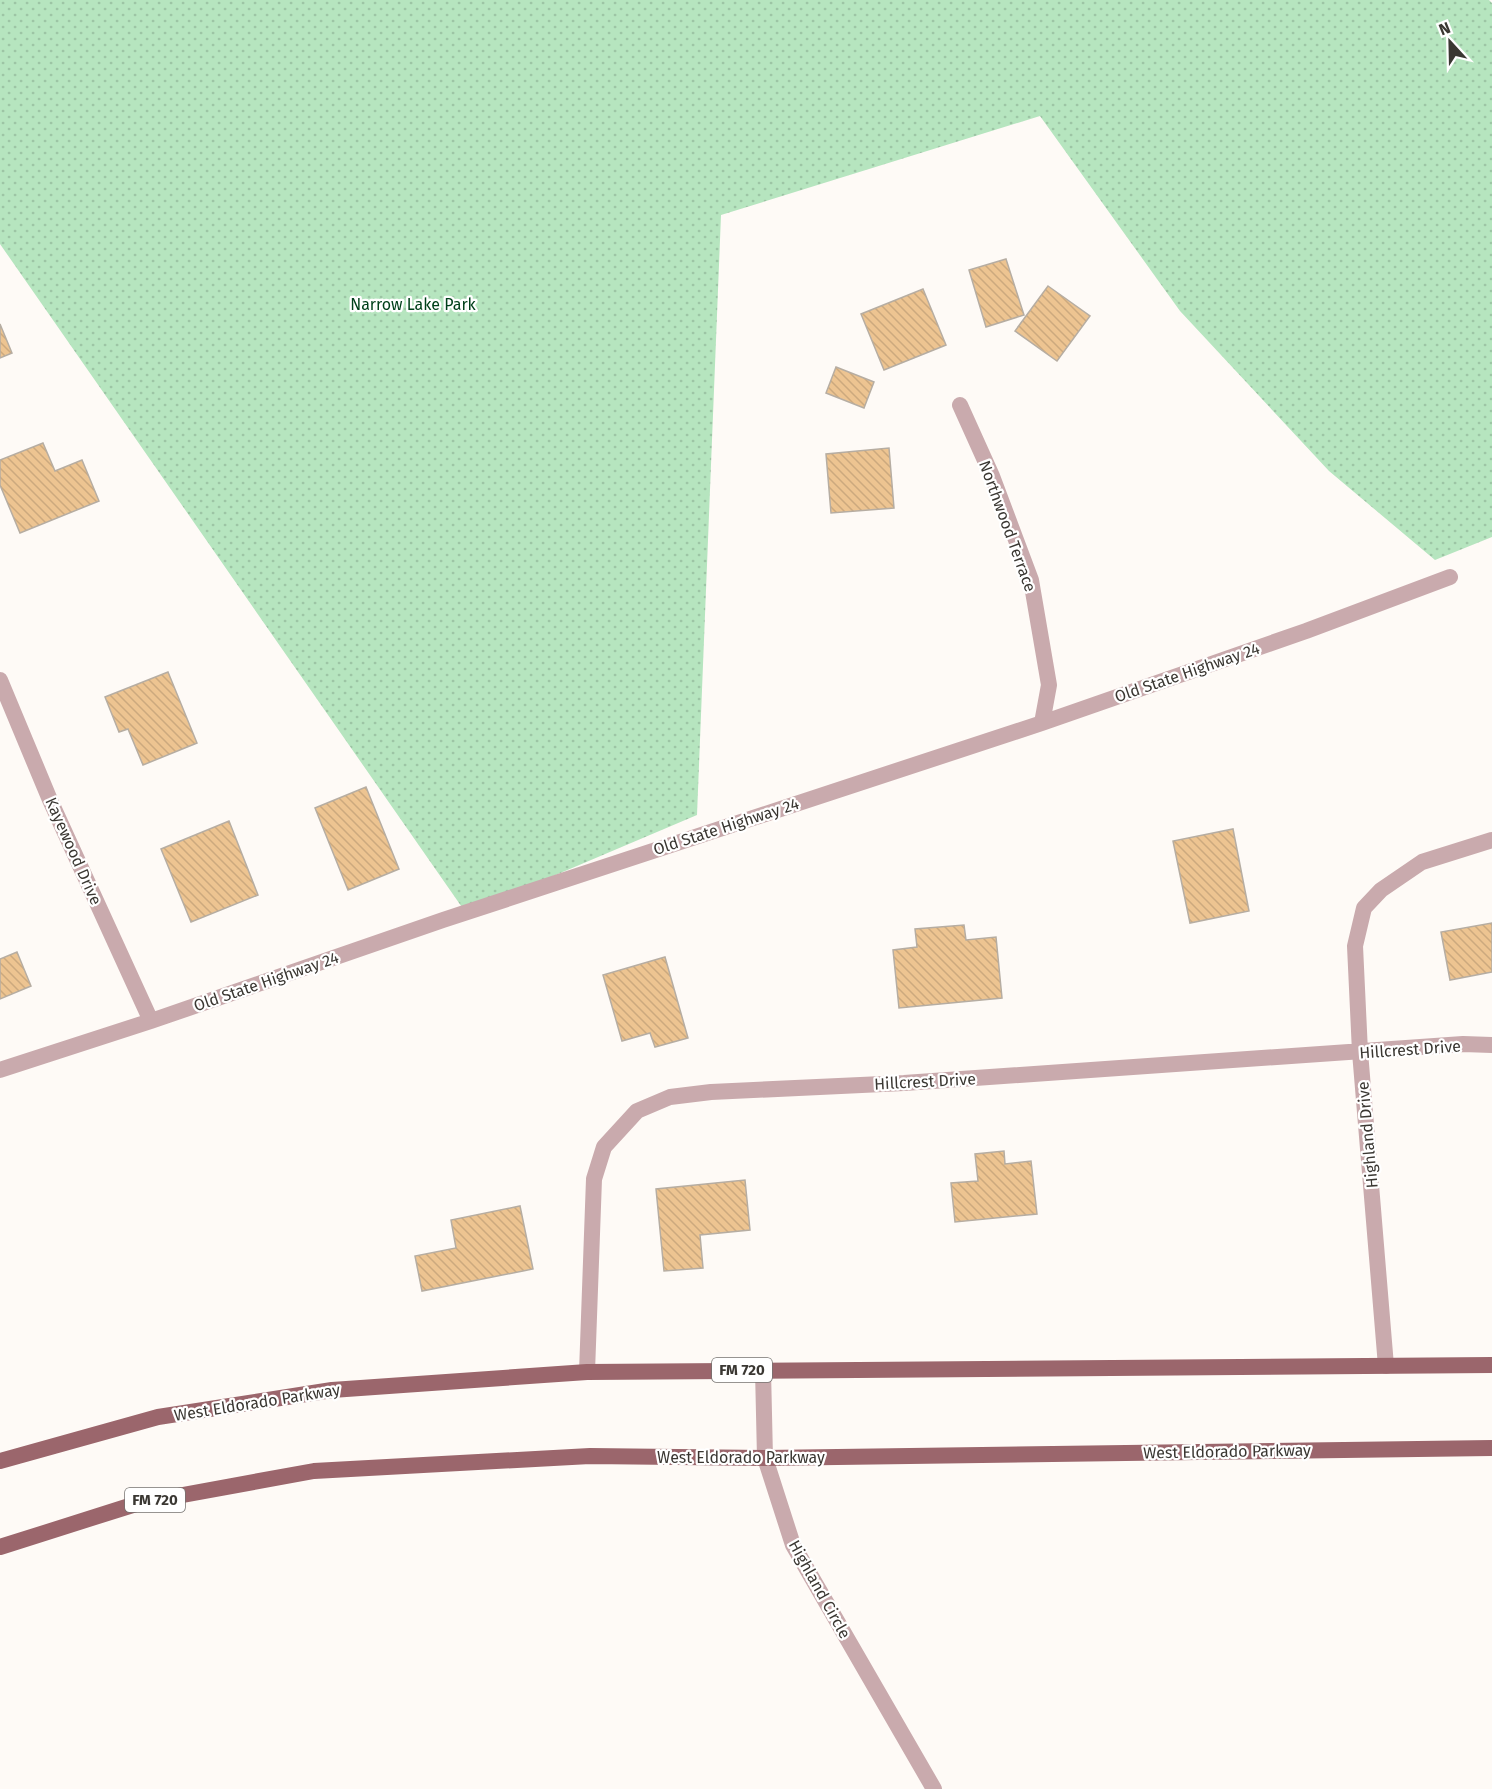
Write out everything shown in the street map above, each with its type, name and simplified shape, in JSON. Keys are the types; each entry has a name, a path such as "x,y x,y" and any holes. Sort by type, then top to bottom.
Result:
{"main road":[{"name":"West Eldorado Parkway","path":"0,1461 158,1418 332,1390 587,1372 1492,1365"},
{"name":"West Eldorado Parkway","path":"0,1547 140,1503 314,1471 590,1456 765,1458 1492,1448"}],"street":[{"name":"Northwood Terrace","path":"960,405 993,476 1031,580 1049,685 1042,723"},
{"name":"Old State Highway 24","path":"0,1070 151,1021 443,920 1042,723 1306,631 1450,577"},
{"name":"Kayewood Drive","path":"0,680 50,800 151,1021"},
{"name":"Highland Drive","path":"1386,1366 1360,1052 1355,946 1364,908 1381,890 1422,862 1492,840"},
{"name":"Hillcrest Drive","path":"587,1372 594,1179 604,1147 638,1111 670,1097 711,1092 904,1083 1463,1044 1492,1045"},
{"name":"Highland Circle","path":"763,1370 765,1458 793,1545 934,1789"}],"green space":[{"name":"Narrow Lake Park","path":"0,0 1489,0 1492,3 1492,537 1435,560 1329,471 1180,311 1040,116 721,215 697,815 466,913 0,244"}],"building":[{"path":"1006,259 1024,315 986,327 969,270"},
{"path":"1048,286 1090,316 1057,361 1015,331"},
{"path":"923,289 946,345 884,370 861,314"},
{"path":"0,324 12,353 0,358"},
{"path":"836,367 874,382 864,408 826,393"},
{"path":"43,443 55,471 82,460 99,501 20,533 0,485 0,460"},
{"path":"889,448 894,508 831,513 826,454"},
{"path":"168,672 197,743 143,765 128,729 119,732 105,697"},
{"path":"366,787 399,869 348,890 315,808"},
{"path":"229,821 258,895 191,922 161,849"},
{"path":"1233,829 1249,911 1190,923 1173,841"},
{"path":"1492,923 1492,972 1450,980 1441,932"},
{"path":"964,925 966,940 996,937 1002,998 899,1008 893,950 917,947 915,929"},
{"path":"17,952 31,986 0,999 0,959"},
{"path":"665,957 688,1038 655,1047 650,1033 622,1041 603,975"},
{"path":"1004,1151 1005,1164 1031,1161 1037,1214 955,1222 951,1183 978,1181 975,1154"},
{"path":"745,1180 750,1230 700,1235 703,1268 664,1271 656,1189"},
{"path":"520,1206 533,1269 422,1291 415,1256 456,1248 451,1220"}]}
